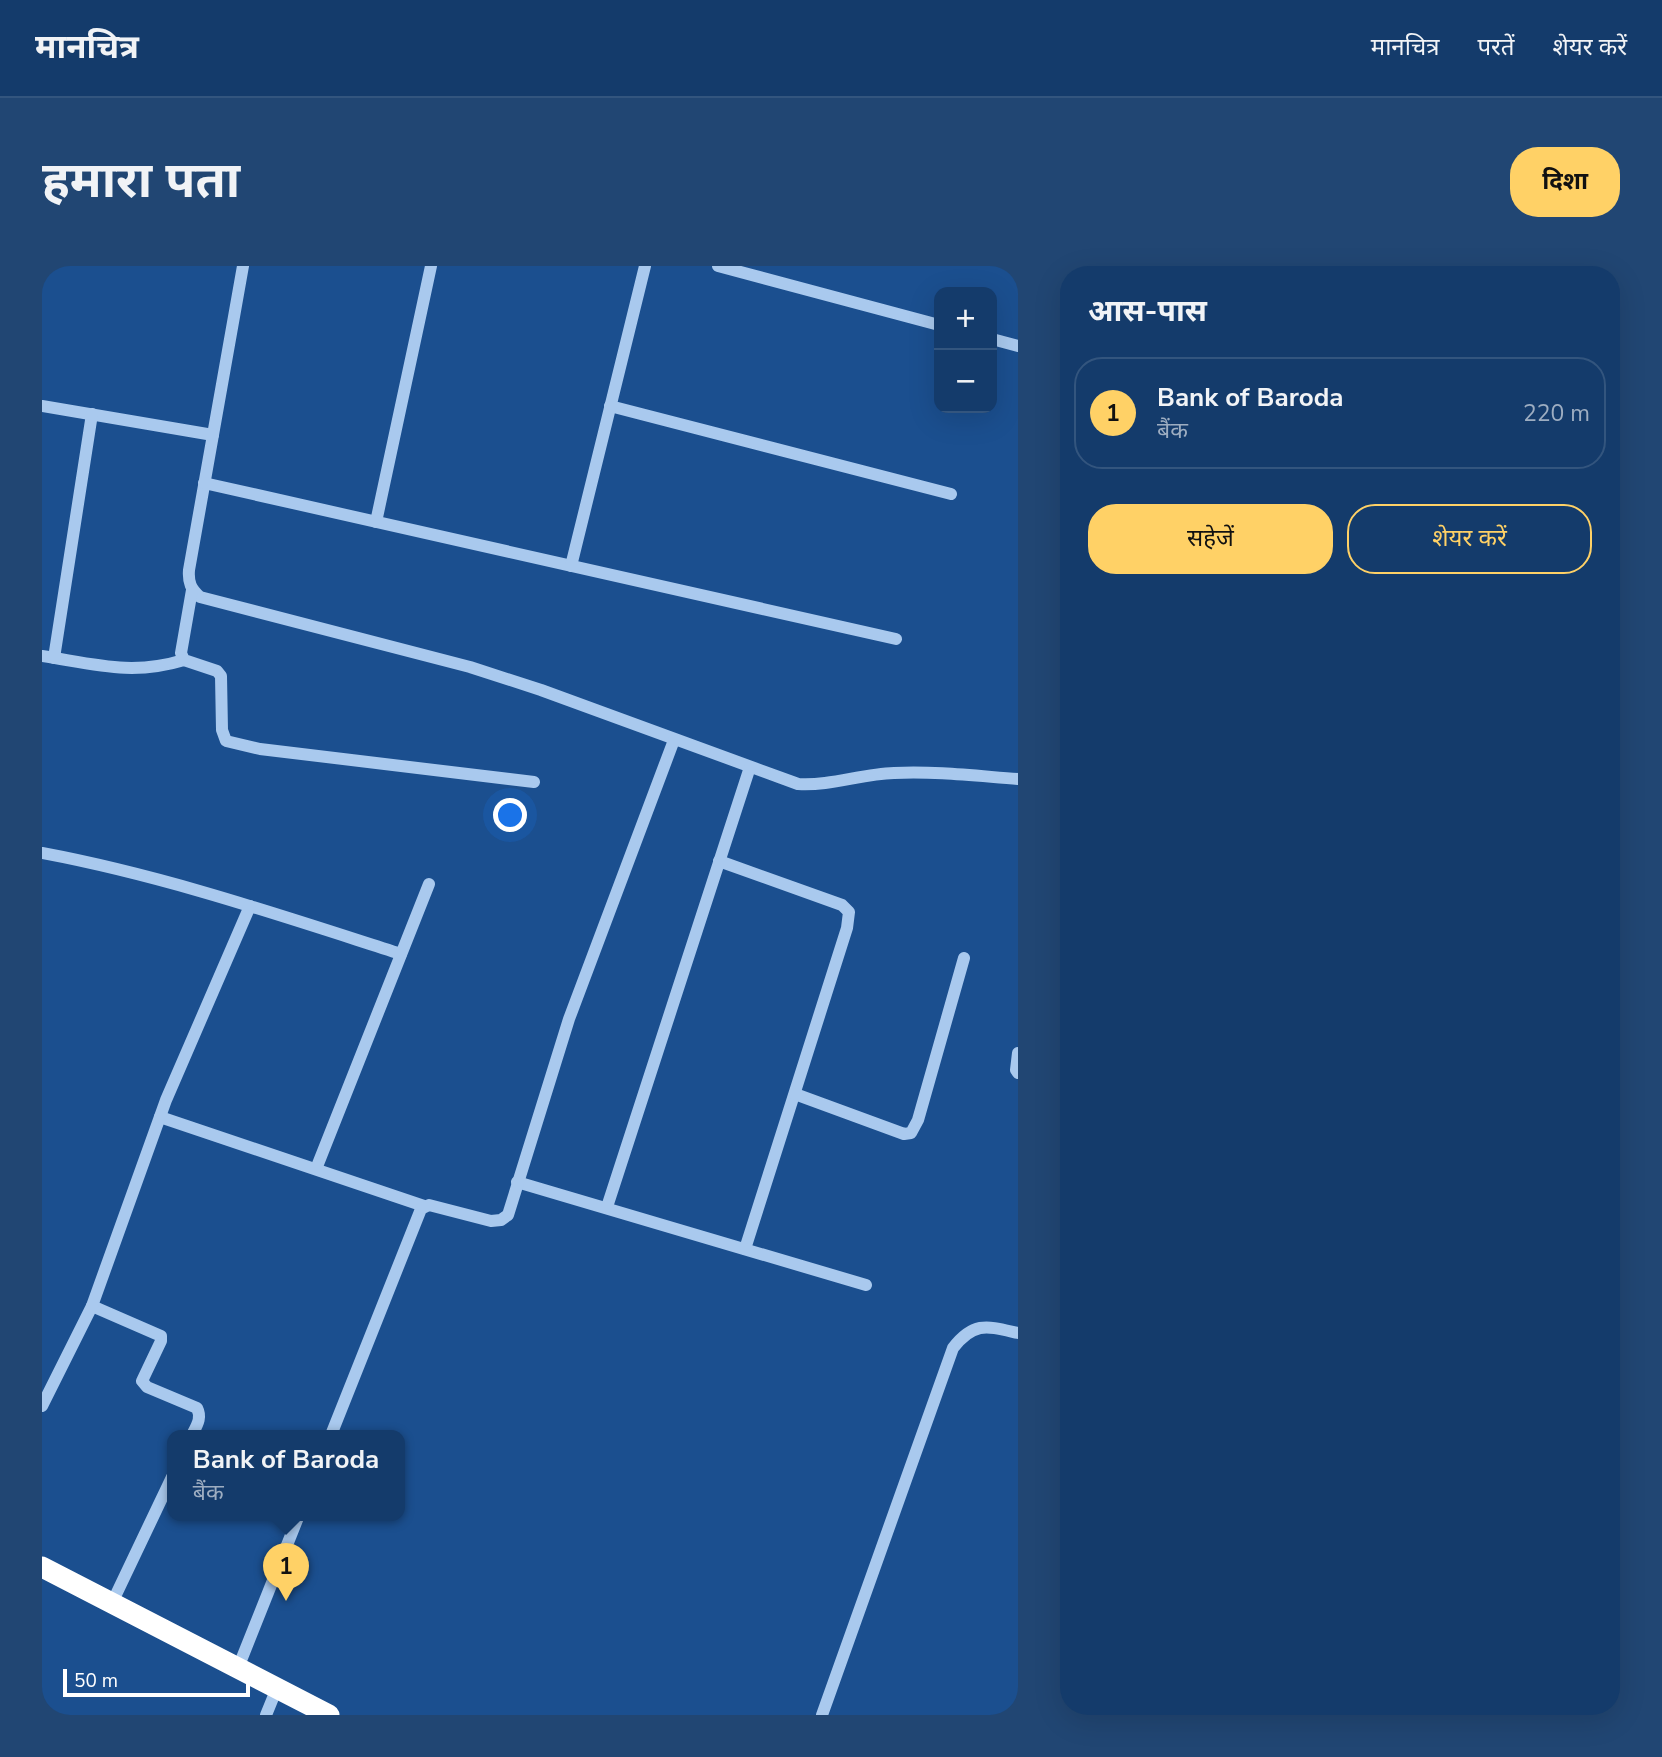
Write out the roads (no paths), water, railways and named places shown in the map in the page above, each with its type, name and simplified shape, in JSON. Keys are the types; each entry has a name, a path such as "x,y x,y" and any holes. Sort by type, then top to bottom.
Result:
{"highway":[{"path":"42,1567 329,1715"}],"street":[{"path":"243,266 188,570 192,590 200,597 470,667 541,690 798,784 817,785 866,775 894,773 1018,779"},
{"path":"376,522 431,266"},
{"path":"571,566 645,266"},
{"path":"718,266 934,324"},
{"path":"997,340 1018,346"},
{"path":"42,406 213,435"},
{"path":"610,406 951,494"},
{"path":"92,414 48,657 139,669 155,668 184,660 217,671 221,676 222,730 226,741 237,745 534,782"},
{"path":"204,483 896,639"},
{"path":"184,660 181,646 192,590"},
{"path":"159,1117 424,1206 491,1221 501,1220 508,1215 569,1018 674,740"},
{"path":"607,1208 750,766"},
{"path":"42,853 168,880 401,954"},
{"path":"719,861 842,905 849,912 847,928 745,1249"},
{"path":"316,1170 429,884"},
{"path":"42,1406 92,1306 159,1117 250,906"},
{"path":"794,1094 904,1134 911,1133 918,1120 964,958"},
{"path":"1018,1053 1018,1073"},
{"path":"517,1182 866,1285"},
{"path":"333,1430 424,1206"},
{"path":"92,1306 161,1336 142,1381 147,1387 197,1408 200,1413 194,1430"},
{"path":"822,1715 953,1348 964,1334 978,1327 1018,1333"},
{"path":"112,1603 167,1488"},
{"path":"238,1668 297,1521"},
{"path":"266,1715 277,1688"}],"place":[{"name":"Bank of Baroda","path":"286,1601"}]}
